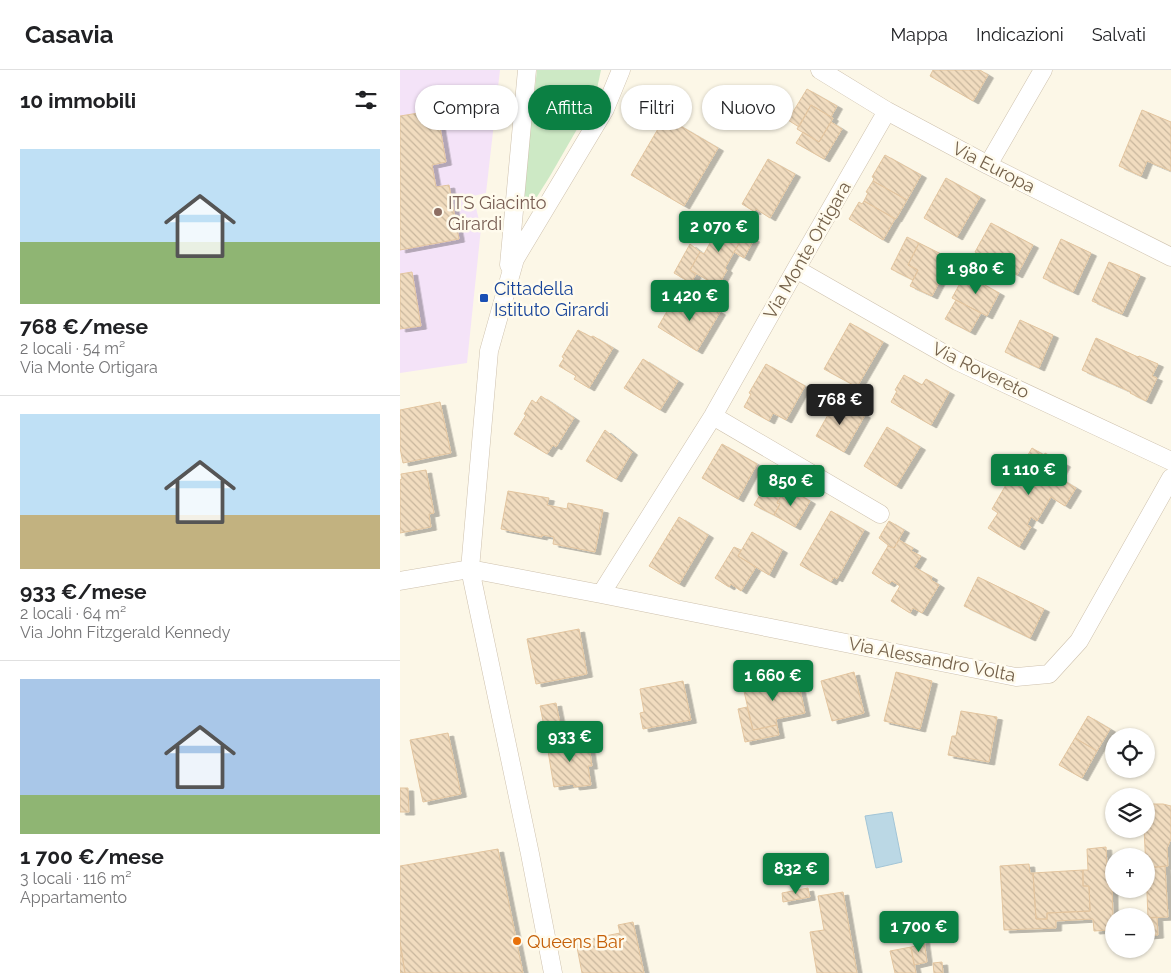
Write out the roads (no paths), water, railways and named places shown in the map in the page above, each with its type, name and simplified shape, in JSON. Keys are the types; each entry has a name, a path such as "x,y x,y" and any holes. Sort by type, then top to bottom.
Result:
{"street":[{"path":"508,285 527,70"},
{"path":"553,973 470,568 489,352 515,259 605,110 622,70"},
{"name":"Via Europa","path":"820,70 887,111 988,165 1171,257"},
{"path":"988,165 1043,70"},
{"name":"Via Monte Ortigara","path":"601,594 713,416 887,111"},
{"name":"Via Rovereto","path":"796,269 957,360 1171,461"},
{"path":"713,416 880,514"},
{"name":"Via Alessandro Volta","path":"470,568 1016,677 1049,674 1079,641 1171,478"},
{"path":"400,581 470,568"}],"water":[{"path":"892,812 902,862 876,868 865,816"}],"place":[{"name":"ITS Giacinto Girardi","path":"438,212"},
{"name":"Cittadella Istituto Girardi","path":"484,298"},
{"name":"Queens Bar","path":"517,941"}]}
